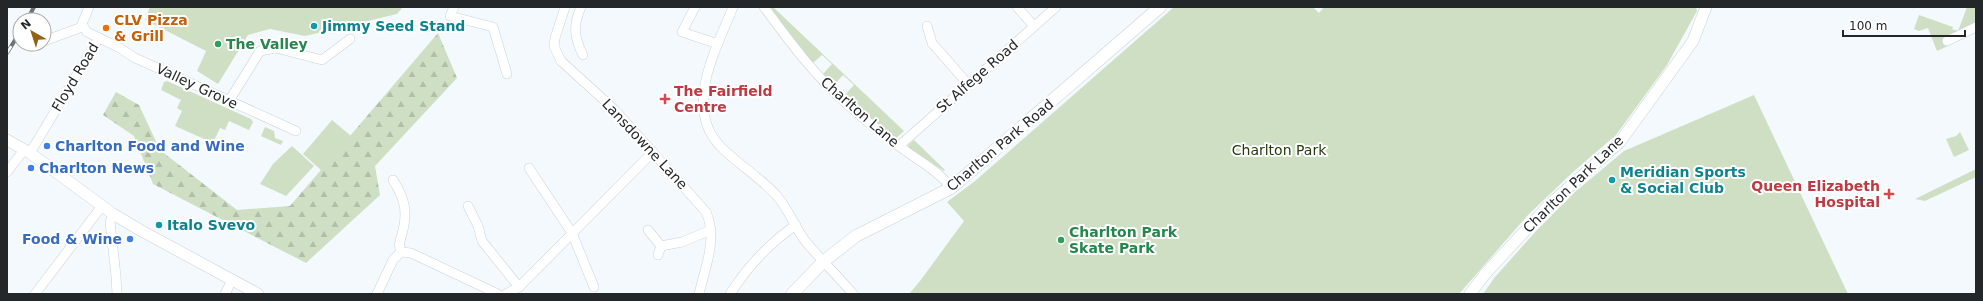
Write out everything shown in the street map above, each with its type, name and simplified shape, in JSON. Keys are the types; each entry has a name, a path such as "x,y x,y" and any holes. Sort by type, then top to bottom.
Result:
{"main road":[{"name":"Charlton Park Road","path":"792,294 840,247 870,227 951,188 1160,7"}],"street":[{"name":"Floyd Road","path":"7,172 27,152 99,38 87,32 82,27 83,20 89,7"},
{"path":"454,7 450,16 492,27 507,74"},
{"name":"Lansdowne Lane","path":"565,7 554,38 557,54 561,61 615,110 702,205 709,220 711,230 710,247 699,294"},
{"path":"581,7 575,21 574,29 583,55"},
{"path":"695,7 682,32 718,44"},
{"path":"733,7 718,44 703,94 704,117 707,128 722,149 777,196 806,242 853,294"},
{"name":"Charlton Lane","path":"764,7 814,71 846,104 899,146 941,175 951,188"},
{"path":"1017,7 1034,26"},
{"name":"St Alfege Road","path":"899,146 1056,7"},
{"name":"Charlton Park Lane","path":"1470,294 1485,274 1550,204 1571,183 1620,142 1685,50 1696,37 1698,26 1706,7"},
{"path":"927,26 932,43 968,84"},
{"path":"52,38 82,27"},
{"path":"1947,41 1976,27"},
{"name":"Valley Grove","path":"99,38 120,48 133,57 296,132"},
{"path":"230,101 260,51 276,48 322,60 350,39"},
{"path":"7,140 27,152 113,214 258,294"},
{"path":"506,294 519,287 653,152"},
{"path":"529,168 572,233 594,287"},
{"path":"393,180 405,201 402,234 398,244 400,252"},
{"path":"35,294 102,206"},
{"path":"468,206 478,226 482,241 519,287"},
{"path":"113,214 110,222 117,294"},
{"path":"730,294 756,257 776,239 796,225"},
{"path":"648,230 661,246"},
{"path":"661,246 682,242 711,230"},
{"path":"658,255 661,246"},
{"path":"377,294 393,260 400,252"},
{"path":"400,252 411,253 498,294"},
{"path":"225,294 232,280"}],"green space":[{"name":"The Valley","path":"150,7 403,7 397,14 305,36 270,29 248,35 218,84 197,71 206,51 145,20"},
{"path":"768,7 773,7 904,131 896,138 892,136 844,96 854,85 843,75 834,85 823,74 832,64 822,55 813,63"},
{"name":"Charlton Park","path":"1174,7 1313,7 1319,13 1324,7 1696,7 1697,11 1667,65 1616,135 1573,172 1527,216 1459,294 909,294 964,221 947,202 975,181"},
{"path":"1967,7 1976,7 1976,25 1945,40 1948,46 1937,51 1928,28 1919,31 1914,29 1919,15 1953,27 1952,29 1958,31"},
{"path":"438,33 457,78 375,166 380,195 306,263 153,184 134,136 103,115 116,92 139,105 160,150 237,210 290,206"},
{"path":"167,81 251,119 253,122 249,130 229,121 225,130 220,128 213,143 175,126 182,111 177,108 181,100 161,90 164,82"},
{"path":"1754,95 1848,294 1483,294 1495,277 1537,230 1575,192 1624,151"},
{"path":"332,120 351,136 321,170 303,154"},
{"path":"265,127 274,131 275,138 283,141 281,145 261,136"},
{"path":"1960,132 1969,150 1954,157 1946,139 1956,136"},
{"path":"914,140 945,170 944,171 910,149 908,145"},
{"path":"292,146 314,166 286,196 260,184 273,164"},
{"path":"1976,169 1976,177 1925,201 1915,199"}],"railway":[{"path":"31,12 34,7"},
{"path":"7,53 12,45"}],"place":[{"name":"Jimmy Seed Stand","path":"314,26"},
{"name":"CLV Pizza & Grill","path":"106,28"},
{"name":"The Valley","path":"218,44"},
{"name":"The Fairfield Centre","path":"665,99"},
{"name":"Charlton Food and Wine","path":"47,146"},
{"name":"Charlton News","path":"31,168"},
{"name":"Meridian Sports & Social Club","path":"1612,180"},
{"name":"Queen Elizabeth Hospital","path":"1889,194"},
{"name":"Italo Svevo","path":"159,225"},
{"name":"Food & Wine","path":"130,239"},
{"name":"Charlton Park Skate Park","path":"1061,240"}]}
